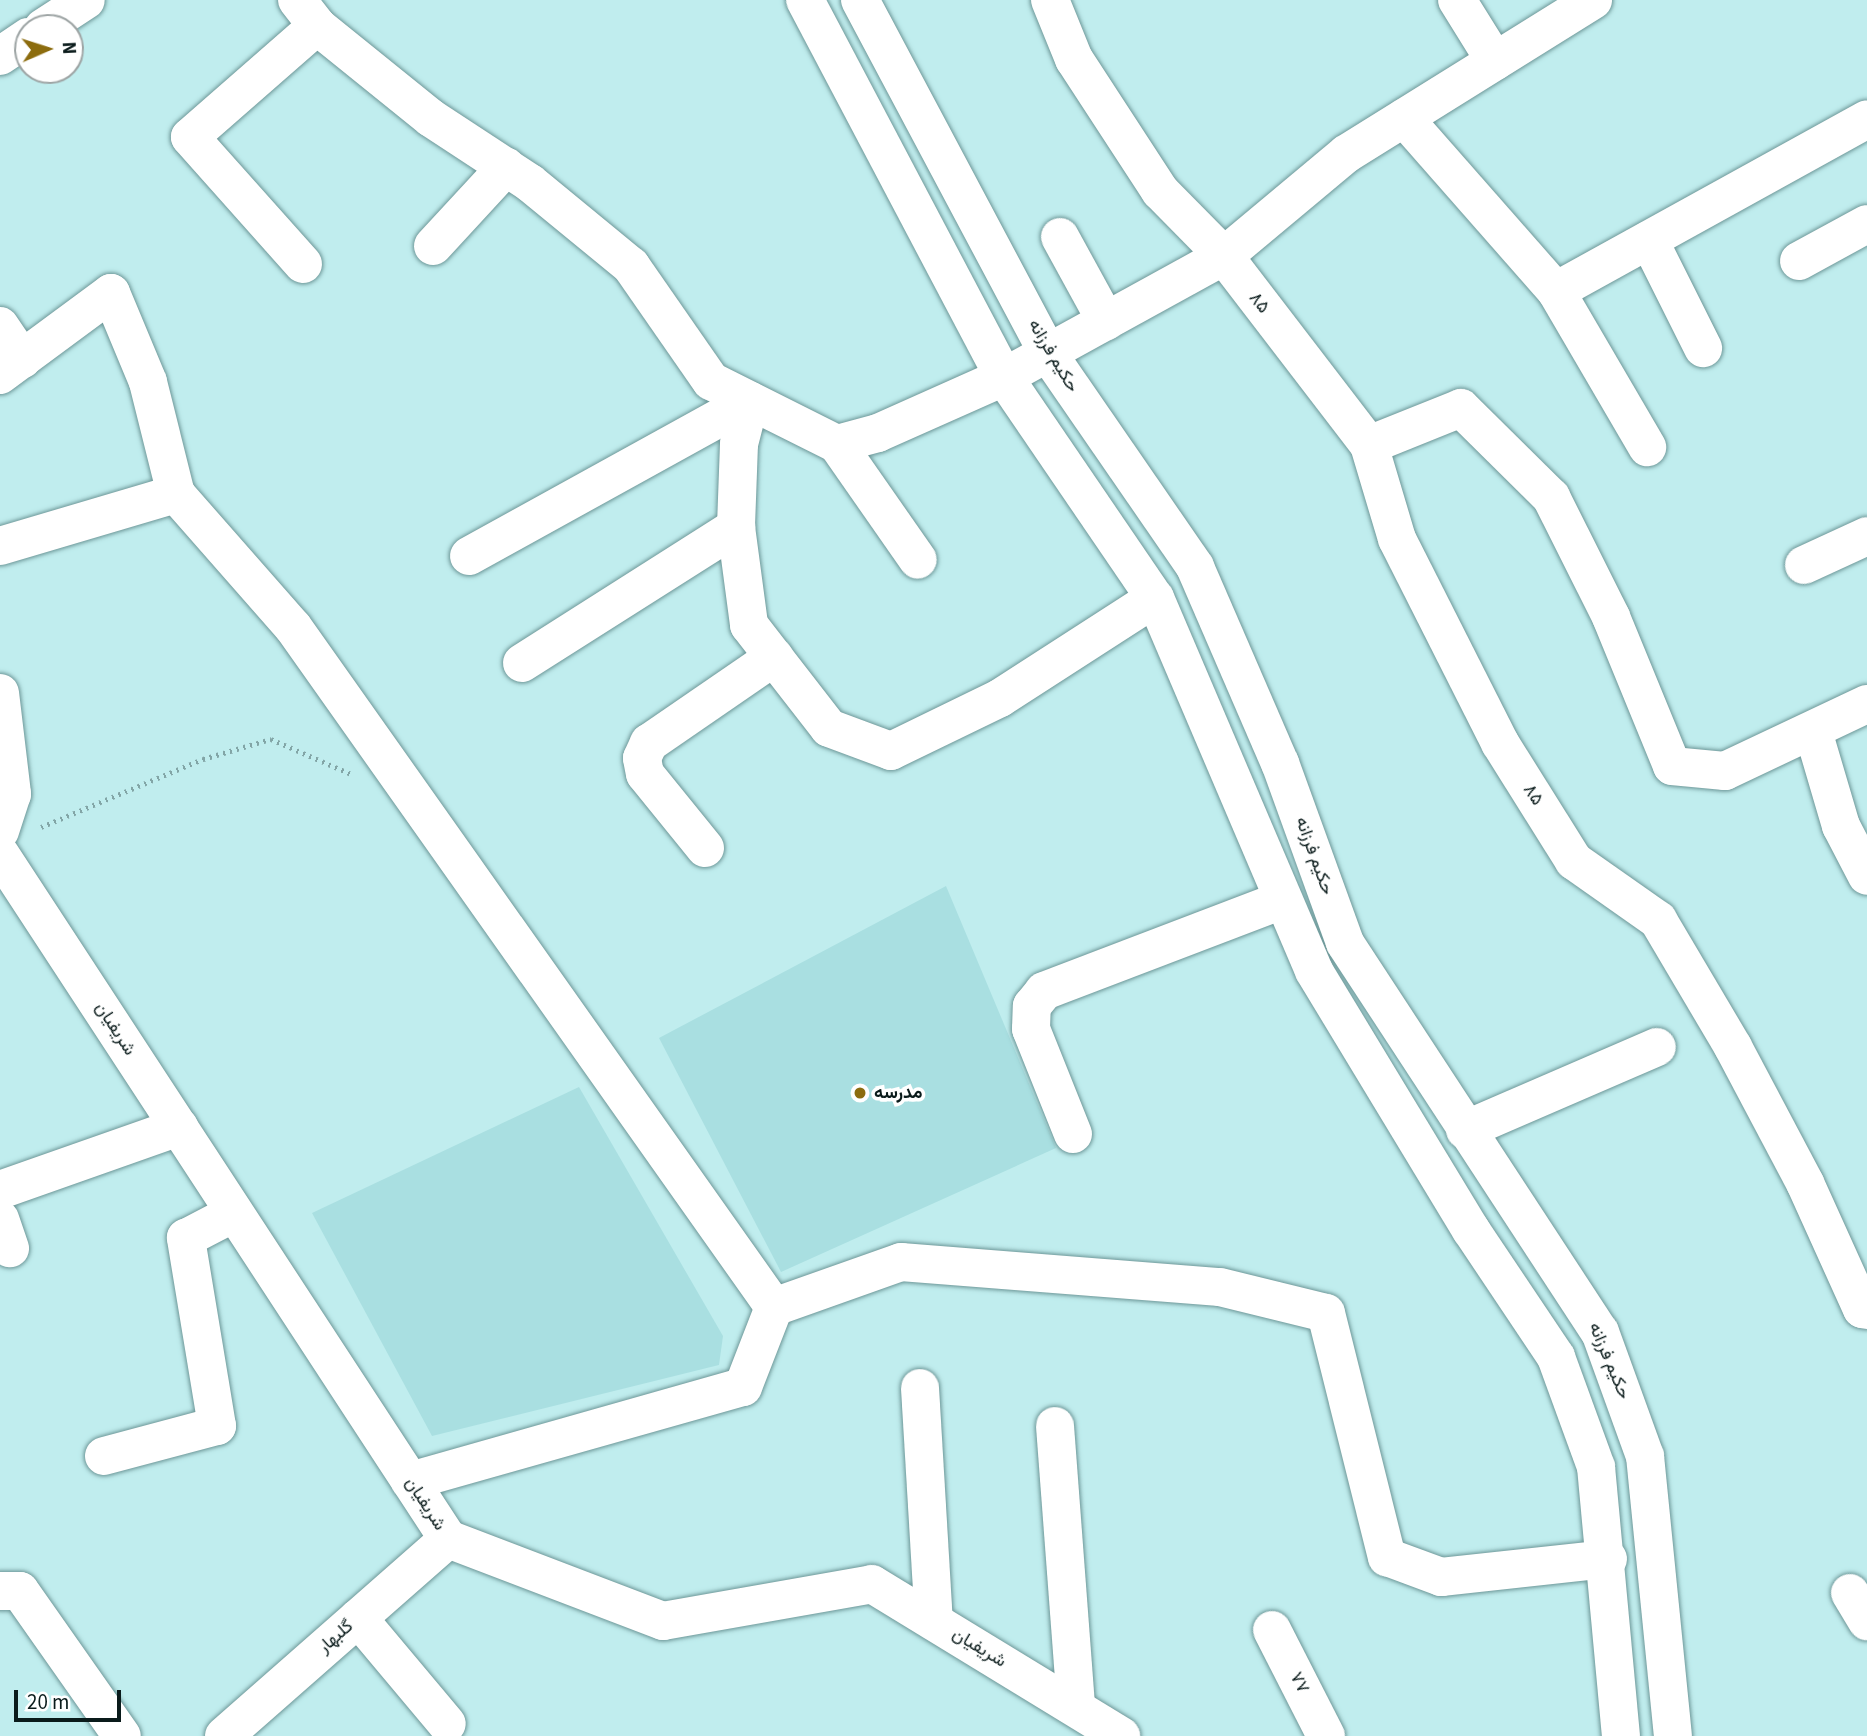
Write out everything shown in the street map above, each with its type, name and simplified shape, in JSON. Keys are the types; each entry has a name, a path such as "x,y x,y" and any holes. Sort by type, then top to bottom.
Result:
{"street":[{"path":"64,14 86,0"},
{"path":"805,0 1004,377 1154,598 1234,783 1280,901 1314,971 1471,1230 1556,1357 1596,1467 1608,1559 1621,1736"},
{"name":"حکیم فرزانه","path":"860,0 1049,355 1195,567 1280,763 1345,943 1465,1130 1601,1332 1645,1455 1673,1736"},
{"name":"۸۵","path":"1049,0 1074,59 1160,191 1224,256 1368,445 1397,539 1500,743 1574,861 1658,919 1805,1183 1865,1316"},
{"path":"1457,0 1495,61"},
{"path":"837,444 878,433 1004,377 1049,355 1224,256 1346,153 1593,0"},
{"path":"303,264 190,137 307,13 432,118 506,167 631,266 711,382 837,444 918,560"},
{"path":"1404,118 1556,291 1647,446"},
{"path":"1556,291 1867,119"},
{"path":"433,246 506,167"},
{"path":"1799,261 1867,224"},
{"path":"1060,237 1106,321"},
{"path":"1649,240 1703,348"},
{"path":"0,326 11,367 111,293 148,382 176,494 293,627 774,1307"},
{"path":"750,401 740,444 736,527 749,625 829,728 891,751 1000,698 1154,598"},
{"path":"468,556 750,401"},
{"path":"1368,445 1461,408 1551,497 1611,617 1672,766 1725,771 1867,704"},
{"path":"0,546 176,494"},
{"path":"522,663 736,527"},
{"path":"1804,565 1867,536"},
{"path":"705,848 645,774 642,758 649,743 774,657"},
{"path":"0,693 12,794 0,831"},
{"path":"1813,731 1841,826 1867,876"},
{"path":"1234,783 1280,763"},
{"name":"شریفیان","path":"0,853 448,1539 663,1621 872,1584 1121,1736"},
{"path":"1073,1135 1031,1029 1032,1006 1044,990 1280,901"},
{"path":"1465,1130 1657,1047"},
{"path":"0,1190 179,1127"},
{"path":"104,1456 217,1426 186,1238 234,1213"},
{"path":"410,1481 743,1387 774,1307 901,1262 1220,1287 1326,1313 1387,1557 1441,1577 1608,1559"},
{"path":"920,1388 934,1621"},
{"path":"1055,1426 1076,1707"},
{"name":"گلبهار","path":"224,1736 448,1539"},
{"path":"0,1591 20,1591 122,1736"},
{"path":"358,1618 447,1724"},
{"name":"۷۷","path":"1272,1630 1326,1736"}],"path":[{"path":"38,828 203,759 271,739 331,768 409,792"}],"shaded area":[{"name":"مدرسه","path":"946,886 1056,1148 781,1272 659,1038"},
{"path":"579,1087 723,1336 719,1365 432,1436 312,1213"}],"place":[{"name":"مدرسه","path":"860,1093"}]}
